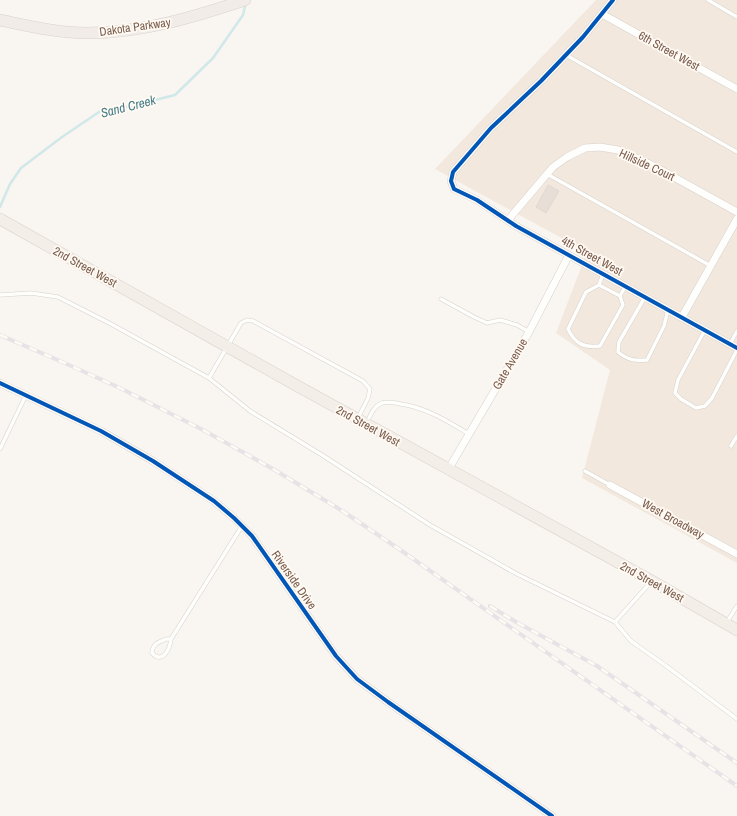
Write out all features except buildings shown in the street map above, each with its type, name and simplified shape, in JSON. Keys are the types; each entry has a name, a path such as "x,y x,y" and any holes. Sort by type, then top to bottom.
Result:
{"highway":[{"name":"Dakota Parkway","path":"0,20 42,29 86,33 114,32 156,26 245,0"}],"main road":[{"name":"2nd Street West","path":"3,221 226,347 652,581 737,630"}],"street":[{"path":"566,55 583,37 613,0"},
{"name":"6th Street West","path":"602,14 737,88"},
{"name":"4th Street West","path":"566,55 491,128 453,172 451,181 454,189 478,200 508,220 737,349"},
{"name":"Hillside Court","path":"508,220 547,174 567,157 585,148 600,147 618,150 654,166 737,212"},
{"path":"682,317 737,219"},
{"name":"Gate Avenue","path":"448,470 529,332 569,255"},
{"name":"Riverside Drive","path":"0,383 95,428 153,461 211,499 252,536 336,656 357,679 552,816"},
{"name":"West Broadway","path":"610,485 737,554"}],"lane":[{"path":"708,0 737,16"},
{"path":"566,55 737,152"},
{"path":"547,174 711,266"},
{"path":"599,285 620,296 623,305 600,346 590,348 574,340 568,329 586,292 599,285 603,274"},
{"path":"620,296 625,286"},
{"path":"0,295 31,293 58,297 111,324 209,378 250,411 322,455 430,526 517,574 615,622 631,641 737,719"},
{"path":"645,297 619,342 618,352 625,357 636,361 647,360 664,326 668,310"},
{"path":"441,299 487,323 500,320 517,325 529,332"},
{"path":"209,378 241,323 247,320 253,321 363,381 370,389 361,422"},
{"path":"705,330 678,380 675,393 681,399 696,408 705,406 712,398 737,349"},
{"path":"730,344 737,331"},
{"path":"0,449 26,395"},
{"path":"361,422 383,402 394,402 416,406 441,417 469,434"},
{"path":"731,446 737,436"},
{"path":"585,471 610,485"},
{"path":"171,639 156,644 152,650 152,653 158,657 164,654 170,647 171,639 242,526"},
{"path":"615,622 652,581"},
{"path":"725,624 737,606"}],"shaded area":[{"path":"596,0 737,0 737,563 582,478 610,370 556,333 587,252 435,169"}],"waterway":[{"name":"Sand Creek","path":"0,207 10,184 21,168 62,137 99,112 175,95 213,58 243,15 246,2"}],"railway":[{"path":"0,335 120,388 203,430 273,469 341,510 737,786"},
{"path":"490,606 516,622 597,666 737,763"}],"cycle path":[{"path":"613,0 583,37 541,81 491,128 453,172 451,181 454,189 477,200 516,226 737,348"},
{"path":"0,383 101,431 153,461 214,501 252,536 336,656 357,679 552,816"}]}
